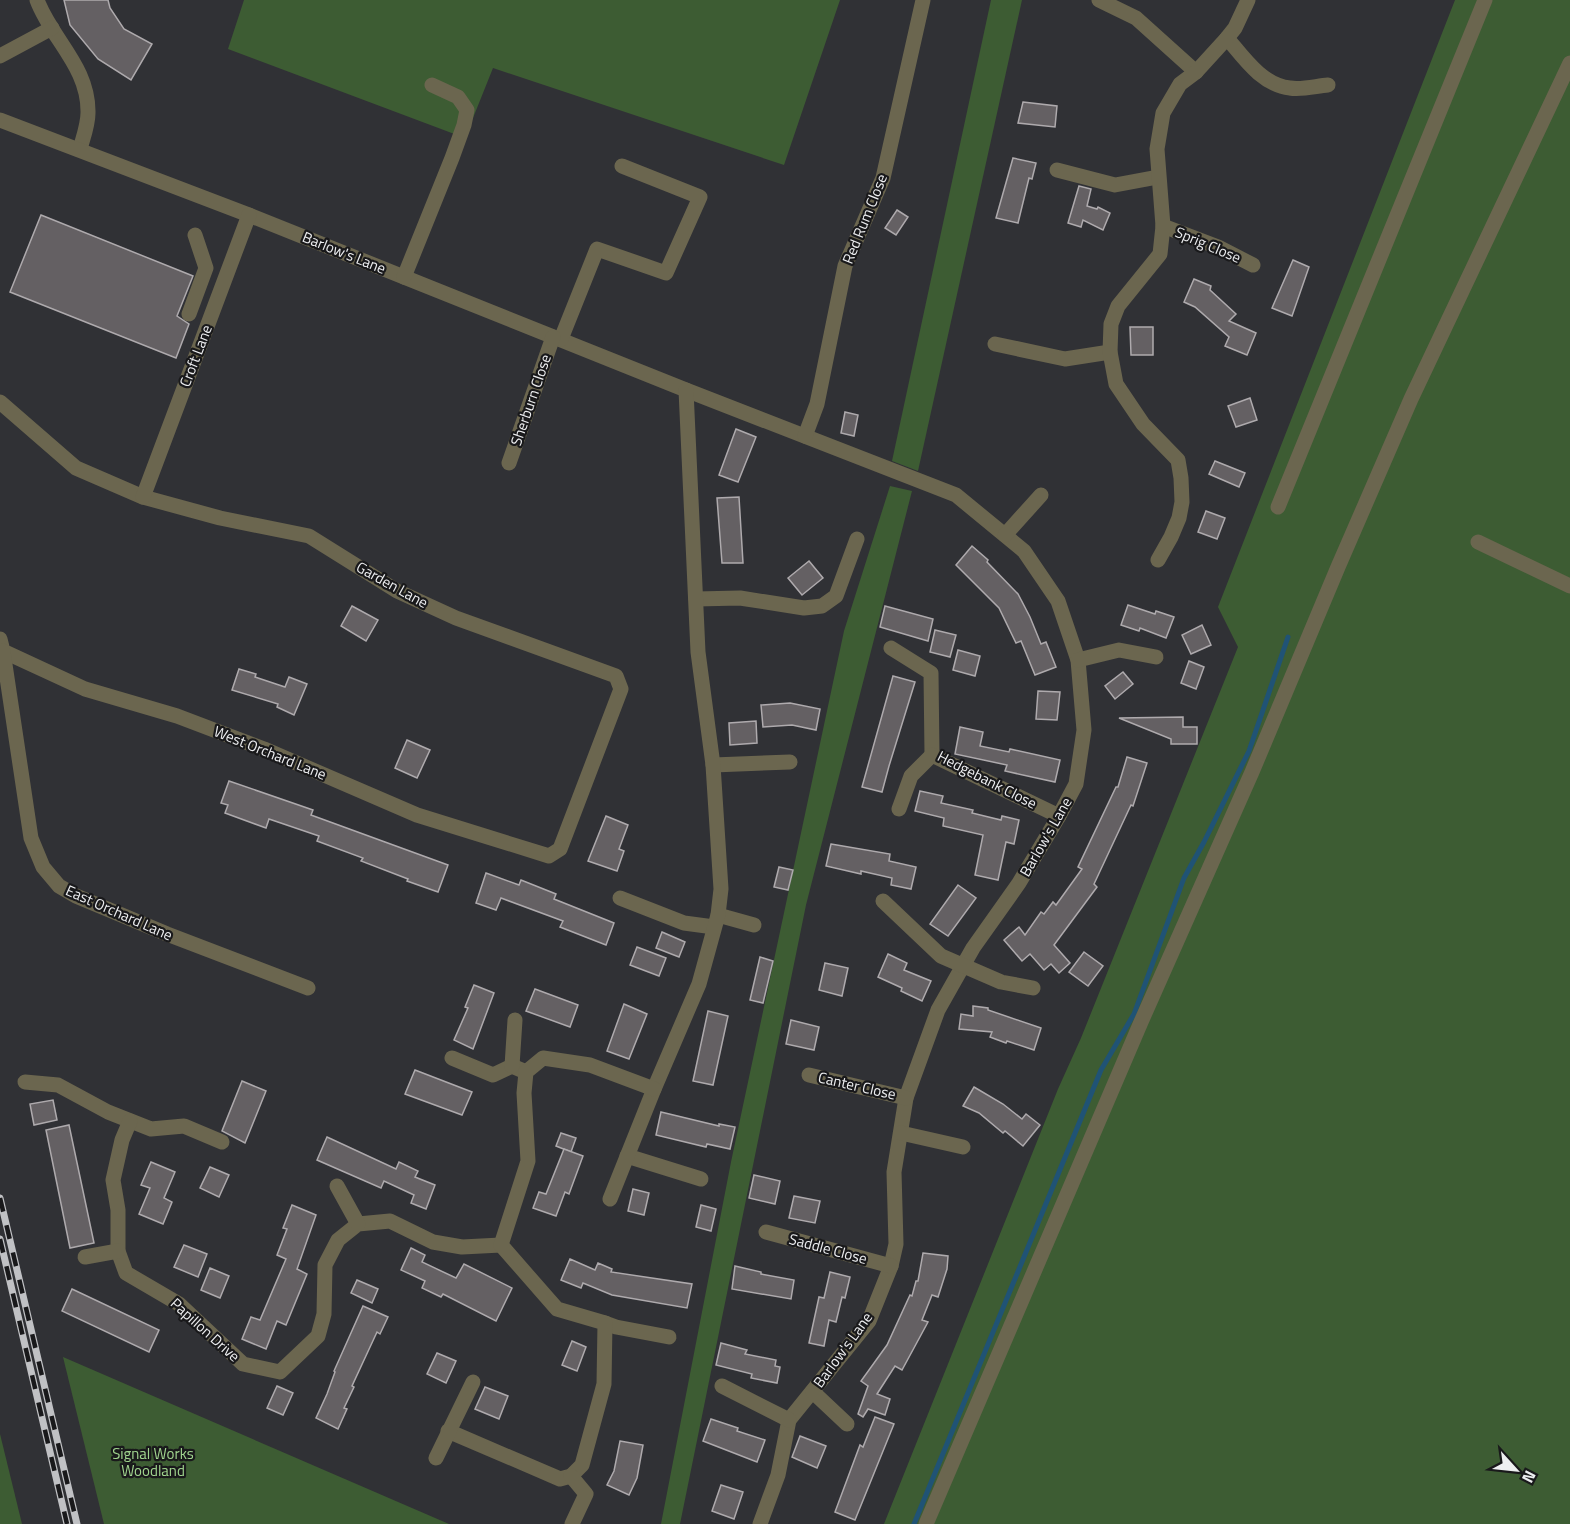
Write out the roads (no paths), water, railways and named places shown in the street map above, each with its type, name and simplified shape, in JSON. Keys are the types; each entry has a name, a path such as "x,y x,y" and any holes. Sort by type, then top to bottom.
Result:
{"street":[{"path":"37,0 44,17 76,65 87,94 88,119 80,149"},
{"name":"Red Rum Close","path":"805,436 817,404 844,266 883,178 923,0"},
{"path":"1099,0 1136,18 1196,72"},
{"path":"1158,560 1172,537 1179,518 1181,478 1178,460 1143,424 1116,384 1110,352 1111,324 1119,306 1160,254 1163,226 1157,149 1163,113 1180,84 1196,72 1235,28 1248,0"},
{"path":"1278,507 1485,0"},
{"path":"0,56 52,28"},
{"path":"1227,38 1253,69 1275,84 1290,88 1328,85"},
{"path":"926,1524 1411,399 1570,63"},
{"path":"404,277 452,158 467,110 458,97 432,85"},
{"name":"Barlow's Lane","path":"0,120 249,215 956,495 1024,551 1058,602 1078,660 1084,730 1076,784 1019,883 963,965 938,1010 906,1098 894,1172 896,1244 891,1266 869,1321 789,1420 778,1475 760,1524"},
{"name":"Sherburn Close","path":"509,463 557,338 597,249 666,273 700,197 622,166"},
{"path":"1057,170 1115,185 1158,177"},
{"name":"Croft Lane","path":"143,497 249,215"},
{"name":"Sprig Close","path":"1163,226 1218,247 1253,265"},
{"path":"189,314 206,268 195,236"},
{"path":"995,344 1065,359 1110,352"},
{"path":"610,1198 699,984 716,921 721,889 713,765 698,652 686,390"},
{"name":"Garden Lane","path":"0,402 76,468 143,497 220,518 309,537 397,591 456,618 616,676 621,689 560,849 549,856"},
{"path":"1005,535 1041,495"},
{"path":"696,599 740,597 804,608 822,606 836,596 857,538"},
{"path":"1478,542 1570,586"},
{"name":"West Orchard Lane","path":"2,645 85,689 177,716 264,748 417,815 549,856"},
{"name":"East Orchard Lane","path":"2,645 31,838 43,867 59,886 76,896 167,934 308,988"},
{"name":"Hedgebank Close","path":"891,648 931,673 932,755 1059,816"},
{"path":"1078,660 1119,650 1155,657"},
{"path":"899,809 911,776 932,755"},
{"path":"713,765 790,762"},
{"path":"620,898 684,923 716,921 754,925"},
{"path":"883,901 941,956 1001,982 1033,988"},
{"path":"501,1245 528,1161 524,1093 519,1069 515,1020"},
{"path":"452,1058 493,1075 519,1069 543,1058 590,1065 654,1089"},
{"name":"Canter Close","path":"809,1075 906,1098"},
{"path":"25,1082 58,1085 108,1112 151,1128 184,1126 222,1142"},
{"name":"Papillon Drive","path":"130,1121 122,1140 113,1180 118,1210 118,1251 126,1273 179,1304 243,1364 280,1371 318,1336 324,1314 325,1265 338,1240 358,1224"},
{"path":"901,1133 963,1147"},
{"path":"627,1156 701,1179"},
{"path":"337,1186 358,1224 390,1221 433,1242 462,1247 501,1245"},
{"name":"Saddle Close","path":"766,1232 891,1266"},
{"path":"501,1245 557,1309 616,1327 669,1337"},
{"path":"85,1257 118,1251"},
{"path":"448,1431 560,1479 571,1476 582,1465 604,1384 605,1323"},
{"path":"436,1458 473,1382"},
{"path":"722,1386 789,1420"},
{"name":"Barlow's Lane","path":"813,1392 847,1424"},
{"path":"571,1476 586,1494 572,1524"}],"waterway":[{"path":"914,1524 1101,1070 1134,1014 1184,878 1249,751 1288,637"}],"railway":[{"path":"0,1198 77,1524"},
{"path":"0,1239 67,1524"}],"park label":[{"name":"Signal Works Woodland","path":"153,1462"}]}
